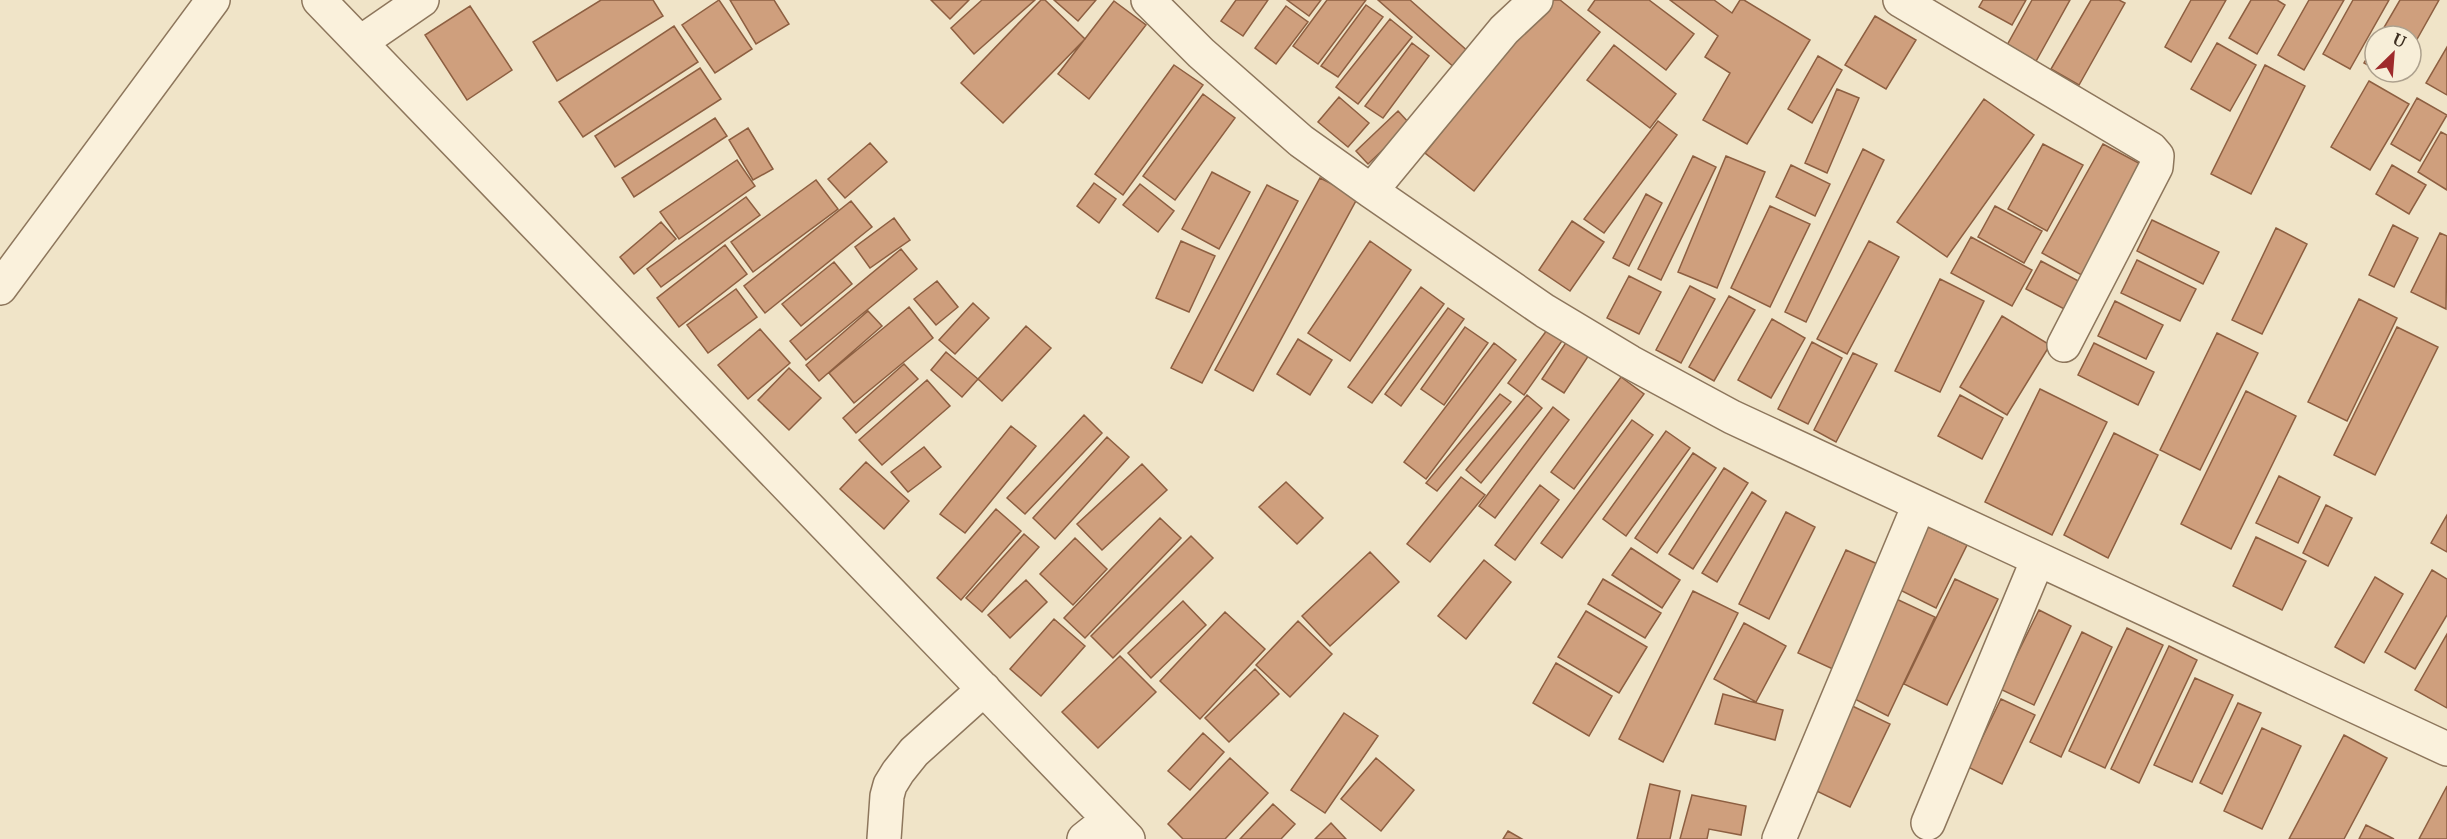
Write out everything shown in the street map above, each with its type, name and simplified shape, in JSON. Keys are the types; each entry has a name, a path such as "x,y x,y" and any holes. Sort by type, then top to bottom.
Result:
{"street":[{"path":"0,288 213,0"},
{"path":"319,0 984,689 1107,832"},
{"path":"361,42 422,0"},
{"path":"1148,0 1201,53 1301,141 1545,310 1630,362 1732,417 2447,749"},
{"path":"1371,191 1504,30 1536,0"},
{"path":"1900,0 2151,149 2157,156 2156,167 2064,345"},
{"path":"1781,834 1919,505"},
{"path":"1928,823 2038,559"},
{"path":"884,839 887,796 890,785 898,772 914,752 984,689"}],"building":[{"path":"601,0 653,0 663,16 557,81 533,42"},
{"path":"719,0 752,49 715,73 682,25"},
{"path":"730,0 774,0 789,24 756,44"},
{"path":"931,0 969,0 950,19"},
{"path":"982,0 1035,0 974,54 951,28"},
{"path":"1041,0 1045,0 1085,39 1003,123 961,83"},
{"path":"1054,0 1096,0 1078,21"},
{"path":"1236,0 1268,0 1243,36 1221,21"},
{"path":"1287,0 1321,0 1309,16"},
{"path":"1327,0 1366,0 1318,64 1293,46"},
{"path":"1378,0 1410,0 1470,53 1456,69"},
{"path":"1547,0 1560,0 1600,32 1474,191 1425,153"},
{"path":"1595,0 1649,0 1694,34 1666,70 1588,10"},
{"path":"1670,0 1714,0 1732,13 1740,0 1744,0 1810,40 1747,144 1703,120 1730,73 1705,57 1718,36"},
{"path":"1983,0 2026,0 2012,25 1979,7"},
{"path":"2032,0 2070,0 2035,63 2006,47"},
{"path":"2091,0 2119,0 2125,3 2079,85 2051,69"},
{"path":"2191,0 2226,0 2191,62 2165,47"},
{"path":"2251,0 2277,0 2285,5 2257,54 2229,38"},
{"path":"2309,0 2344,0 2304,70 2278,55"},
{"path":"2353,0 2389,0 2375,24 2363,24 2363,46 2350,69 2323,54"},
{"path":"2400,0 2439,0 2423,29 2423,24 2386,24"},
{"path":"1114,1 1146,25 1089,99 1058,74"},
{"path":"1366,5 1383,17 1338,77 1321,66"},
{"path":"470,6 512,70 467,100 425,35"},
{"path":"1286,6 1308,22 1276,64 1255,48"},
{"path":"1875,16 1916,40 1886,89 1845,65"},
{"path":"1390,19 1412,37 1358,104 1336,87"},
{"path":"674,26 698,62 583,137 559,102"},
{"path":"1412,43 1429,56 1383,118 1365,106"},
{"path":"2217,43 2256,65 2230,111 2191,89"},
{"path":"1614,45 1676,94 1650,128 1587,80"},
{"path":"2447,47 2447,95 2426,83"},
{"path":"1818,56 1842,70 1812,123 1788,109"},
{"path":"1174,65 1203,85 1123,195 1095,174"},
{"path":"2265,65 2305,86 2251,194 2211,174"},
{"path":"700,68 721,99 615,167 595,136"},
{"path":"2367,84 2374,84 2409,104 2370,170 2331,147"},
{"path":"1837,89 1859,98 1827,173 1805,163"},
{"path":"1203,94 1235,118 1175,200 1143,176"},
{"path":"1339,97 1369,123 1348,147 1318,122"},
{"path":"2417,98 2447,115 2420,161 2391,144"},
{"path":"1984,99 2034,135 1947,257 1897,222"},
{"path":"1398,111 1410,124 1368,164 1356,151"},
{"path":"715,118 727,136 634,197 622,178"},
{"path":"1658,121 1677,135 1604,233 1584,219"},
{"path":"748,128 773,169 753,180 729,140"},
{"path":"2441,132 2447,135 2447,190 2418,172"},
{"path":"870,143 887,162 845,198 828,179"},
{"path":"2043,144 2083,165 2047,231 2008,209"},
{"path":"2103,144 2148,168 2087,278 2042,253"},
{"path":"1863,149 1884,160 1806,322 1785,312"},
{"path":"1693,156 1716,167 1661,280 1638,269"},
{"path":"1726,156 1765,172 1717,288 1678,272"},
{"path":"737,160 755,186 679,239 660,212"},
{"path":"1791,165 1830,184 1815,216 1776,197"},
{"path":"2392,165 2426,185 2409,214 2376,194"},
{"path":"1212,172 1250,192 1219,249 1182,229"},
{"path":"1320,178 1358,197 1253,391 1215,370"},
{"path":"816,180 838,209 753,272 731,242"},
{"path":"1094,183 1116,199 1099,223 1077,206"},
{"path":"1140,184 1174,211 1158,232 1123,205"},
{"path":"1267,185 1298,201 1202,383 1171,368"},
{"path":"1646,194 1662,203 1629,266 1613,258"},
{"path":"746,197 760,215 661,287 647,269"},
{"path":"851,201 872,227 765,313 744,286"},
{"path":"1770,206 1810,224 1770,307 1731,288"},
{"path":"1995,206 2042,231 2024,263 1978,237"},
{"path":"894,218 910,240 870,268 855,247"},
{"path":"2152,220 2219,252 2203,284 2137,251"},
{"path":"1572,221 1604,242 1570,291 1539,270"},
{"path":"661,222 676,239 634,274 620,257"},
{"path":"2393,225 2418,238 2394,287 2369,275"},
{"path":"2276,228 2307,244 2262,334 2232,320"},
{"path":"2440,233 2447,236 2446,309 2411,292"},
{"path":"1971,237 2032,270 2012,306 1951,273"},
{"path":"1181,241 1215,256 1189,312 1156,298"},
{"path":"1370,241 1411,270 1350,361 1308,333"},
{"path":"1869,241 1899,257 1847,354 1817,339"},
{"path":"725,245 747,274 679,327 657,298"},
{"path":"901,249 917,269 806,360 790,341"},
{"path":"2137,260 2196,289 2180,321 2121,293"},
{"path":"2041,261 2084,284 2070,312 2026,289"},
{"path":"834,262 852,284 801,326 782,304"},
{"path":"1629,276 1661,292 1639,334 1607,318"},
{"path":"1940,279 1984,301 1940,392 1895,371"},
{"path":"937,281 958,307 936,325 914,299"},
{"path":"1690,286 1715,299 1681,363 1656,350"},
{"path":"1421,287 1444,304 1372,403 1348,387"},
{"path":"736,289 757,317 708,353 687,325"},
{"path":"1729,296 1755,310 1714,381 1689,367"},
{"path":"2359,299 2397,318 2347,421 2308,402"},
{"path":"2115,301 2163,325 2146,359 2098,336"},
{"path":"973,303 989,318 955,354 939,340"},
{"path":"909,307 933,338 854,403 829,373"},
{"path":"1448,308 1464,319 1401,406 1385,394"},
{"path":"868,311 882,326 819,381 806,365"},
{"path":"2002,316 2050,345 2007,415 1960,387"},
{"path":"1772,319 1805,338 1771,398 1738,380"},
{"path":"1026,326 1051,348 1002,401 978,379"},
{"path":"1465,327 1488,343 1444,405 1421,389"},
{"path":"2397,327 2438,347 2375,475 2334,455"},
{"path":"760,329 790,363 748,399 718,365"},
{"path":"1547,330 1562,341 1524,395 1508,383"},
{"path":"2217,333 2258,353 2200,470 2160,450"},
{"path":"1298,339 1332,360 1310,395 1277,374"},
{"path":"1567,341 1589,355 1564,393 1542,379"},
{"path":"1812,342 1842,358 1808,424 1778,409"},
{"path":"1494,343 1516,360 1426,479 1404,462"},
{"path":"2094,343 2154,372 2138,405 2078,375"},
{"path":"946,352 978,379 962,397 931,370"},
{"path":"1853,353 1877,364 1836,442 1814,430"},
{"path":"904,364 918,379 856,433 843,418"},
{"path":"789,368 821,398 789,430 758,400"},
{"path":"1621,377 1644,394 1574,489 1551,472"},
{"path":"927,380 950,406 882,465 859,440"},
{"path":"2040,389 2107,422 2052,535 1985,502"},
{"path":"2246,391 2296,416 2231,549 2181,524"},
{"path":"1500,394 1511,402 1437,491 1426,483"},
{"path":"1527,395 1542,408 1481,483 1466,470"},
{"path":"1960,395 2003,418 1982,459 1938,436"},
{"path":"1553,407 1569,420 1495,518 1479,506"},
{"path":"1084,415 1102,433 1025,514 1007,498"},
{"path":"1632,420 1653,435 1562,558 1541,543"},
{"path":"1011,426 1036,446 965,533 940,514"},
{"path":"1666,431 1690,448 1626,536 1603,519"},
{"path":"2114,433 2158,455 2108,558 2064,535"},
{"path":"1107,437 1129,457 1055,539 1033,518"},
{"path":"924,447 941,467 908,492 891,472"},
{"path":"1693,453 1716,468 1657,553 1635,538"},
{"path":"866,462 909,501 884,529 840,489"},
{"path":"1142,464 1167,490 1102,550 1077,524"},
{"path":"1724,468 1748,483 1693,569 1669,554"},
{"path":"2279,476 2320,497 2298,543 2256,523"},
{"path":"1461,477 1485,495 1430,562 1407,544"},
{"path":"1286,482 1323,518 1297,544 1259,507"},
{"path":"1540,485 1559,500 1515,560 1495,545"},
{"path":"1752,492 1766,501 1717,582 1702,573"},
{"path":"2326,505 2352,518 2328,566 2303,553"},
{"path":"996,509 1021,531 961,600 937,578"},
{"path":"1786,512 1815,527 1769,619 1739,604"},
{"path":"2447,515 2447,552 2431,543"},
{"path":"1160,518 1181,538 1085,638 1064,618"},
{"path":"1920,523 1967,545 1936,608 1890,585"},
{"path":"1024,534 1039,547 982,612 966,598"},
{"path":"1191,536 1213,558 1113,658 1091,636"},
{"path":"2256,537 2306,561 2282,610 2233,586"},
{"path":"1075,538 1107,569 1073,605 1040,574"},
{"path":"1631,548 1680,580 1662,608 1612,575"},
{"path":"1846,550 1882,566 1835,670 1798,653"},
{"path":"1370,552 1399,582 1330,646 1302,616"},
{"path":"1484,560 1511,582 1466,639 1438,616"},
{"path":"2432,570 2447,579 2447,615 2415,669 2385,652"},
{"path":"2375,577 2403,594 2364,663 2335,647"},
{"path":"1603,579 1661,613 1645,638 1588,604"},
{"path":"1955,579 1998,599 1947,705 1904,684"},
{"path":"1026,580 1047,602 1010,638 988,615"},
{"path":"1693,591 1738,613 1663,762 1619,739"},
{"path":"1890,596 1935,617 1888,716 1843,693"},
{"path":"1183,601 1206,625 1151,678 1128,653"},
{"path":"2039,610 2071,626 2034,705 2000,689"},
{"path":"1586,611 1647,647 1619,693 1558,657"},
{"path":"1225,612 1265,649 1200,719 1160,681"},
{"path":"1054,619 1085,646 1041,696 1010,669"},
{"path":"1298,621 1332,654 1290,697 1256,665"},
{"path":"1744,623 1786,646 1756,702 1714,679"},
{"path":"2127,628 2163,645 2105,768 2069,751"},
{"path":"2082,632 2112,647 2061,757 2030,742"},
{"path":"2447,634 2447,708 2415,690"},
{"path":"2169,646 2197,660 2139,783 2111,769"},
{"path":"1120,656 1156,692 1098,748 1062,712"},
{"path":"1556,663 1612,696 1589,736 1533,703"},
{"path":"1255,669 1279,694 1229,742 1205,718"},
{"path":"2195,678 2233,695 2192,782 2154,765"},
{"path":"1723,694 1783,710 1775,740 1715,724"},
{"path":"2001,699 2035,715 2002,784 1968,767"},
{"path":"1844,702 1890,724 1850,807 1804,785"},
{"path":"2238,703 2261,713 2222,794 2200,783"},
{"path":"1344,713 1378,736 1325,813 1291,790"},
{"path":"2262,728 2301,746 2262,829 2224,811"},
{"path":"1203,733 1224,752 1190,790 1168,771"},
{"path":"2344,735 2387,758 2344,839 2289,839"},
{"path":"1230,758 1268,793 1225,839 1183,839 1168,824"},
{"path":"1376,758 1414,790 1381,831 1341,799"},
{"path":"1650,784 1680,791 1670,839 1637,839"},
{"path":"2447,786 2447,839 2419,839"},
{"path":"1692,795 1746,806 1741,835 1709,829 1707,839 1680,839"},
{"path":"1273,804 1295,824 1281,839 1240,839"},
{"path":"1331,823 1346,839 1315,839"},
{"path":"2366,825 2394,839 2359,839"},
{"path":"1508,831 1522,839 1503,839"}]}
